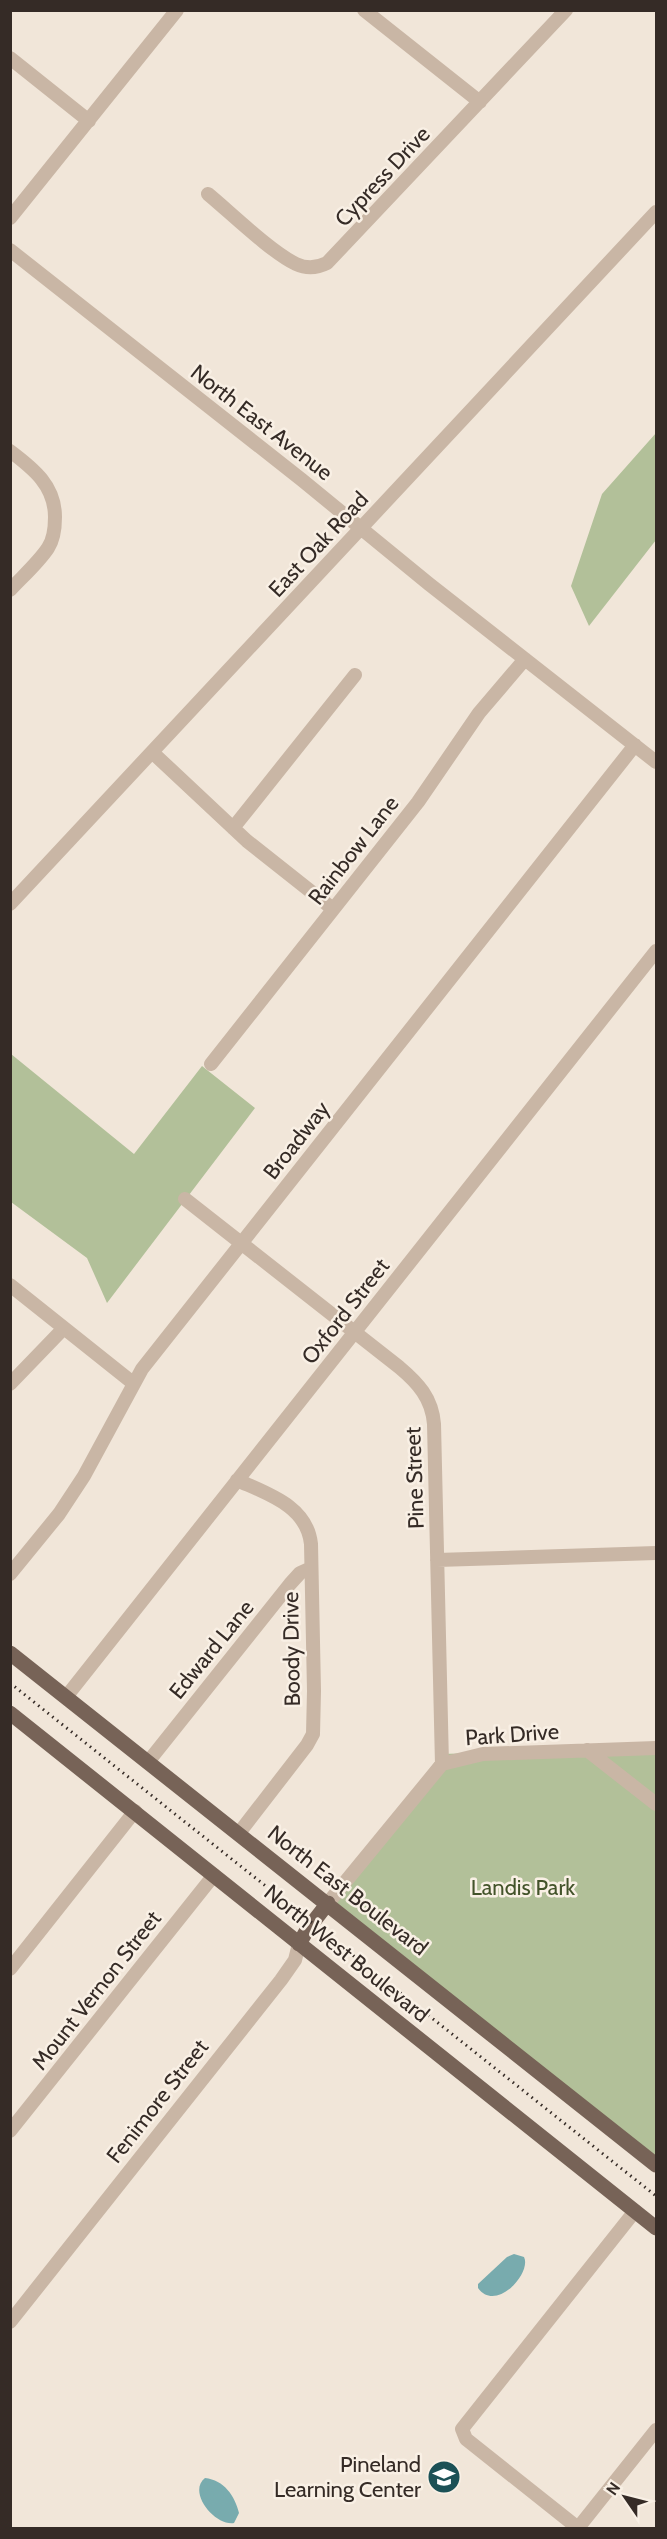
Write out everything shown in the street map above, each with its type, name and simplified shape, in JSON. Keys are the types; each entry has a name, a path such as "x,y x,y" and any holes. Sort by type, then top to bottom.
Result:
{"main road":[{"name":"North East Boulevard","path":"10,1653 657,2165"},
{"name":"North West Boulevard","path":"10,1713 657,2228"},
{"name":"Fenimore Street","path":"299,1944 328,1903"}],"street":[{"path":"10,218 177,10"},
{"path":"364,10 480,102"},
{"name":"Cypress Drive","path":"208,194 288,259 313,268 321,266 334,257 566,10"},
{"path":"10,58 89,121"},
{"name":"East Oak Road","path":"10,904 657,212"},
{"name":"North East Avenue","path":"10,250 657,762"},
{"path":"10,451 33,470 51,490 55,525 49,547 10,590"},
{"name":"Rainbow Lane","path":"211,1064 418,802 479,713 525,659"},
{"path":"234,828 355,675"},
{"name":"Broadway","path":"10,1575 59,1514 84,1476 133,1383 635,744"},
{"path":"152,752 234,828 333,909"},
{"name":"Oxford Street","path":"66,1697 657,951"},
{"name":"Pine Street","path":"185,1198 413,1379 424,1392 431,1408 434,1424 442,1764"},
{"path":"10,1286 133,1383"},
{"path":"10,1384 64,1328"},
{"name":"Boody Drive","path":"237,1480 277,1499 300,1516 310,1534 314,1691 312,1734 303,1752 239,1833"},
{"path":"437,1560 657,1552"},
{"name":"Edward Lane","path":"148,1762 290,1584 300,1573 311,1568"},
{"name":"Park Drive","path":"328,1903 442,1764 483,1754 657,1748"},
{"path":"587,1750 657,1804"},
{"path":"10,1969 135,1811"},
{"name":"Mount Vernon Street","path":"10,2131 214,1875"},
{"name":"Fenimore Street","path":"10,2322 281,1980 295,1960 299,1944"},
{"path":"635,2211 463,2426 462,2433 474,2446 578,2529 657,2430"}],"green space":[{"path":"656,433 656,540 589,626 571,586 602,494"},
{"path":"11,1054 134,1154 202,1066 255,1108 107,1303 87,1258 11,1202"},
{"name":"Landis Park","path":"656,1748 656,2165 328,1903 441,1754"}],"water":[{"path":"514,2254 524,2257 523,2272 518,2280 503,2293 494,2296 485,2295 478,2288 478,2284 507,2257"},
{"path":"205,2478 218,2482 228,2490 239,2513 234,2523 227,2523 219,2519 206,2507 199,2491 200,2484"}],"railway":[{"path":"10,1683 656,2196"}],"place":[{"name":"Pineland Learning Center","path":"444,2477"}]}
